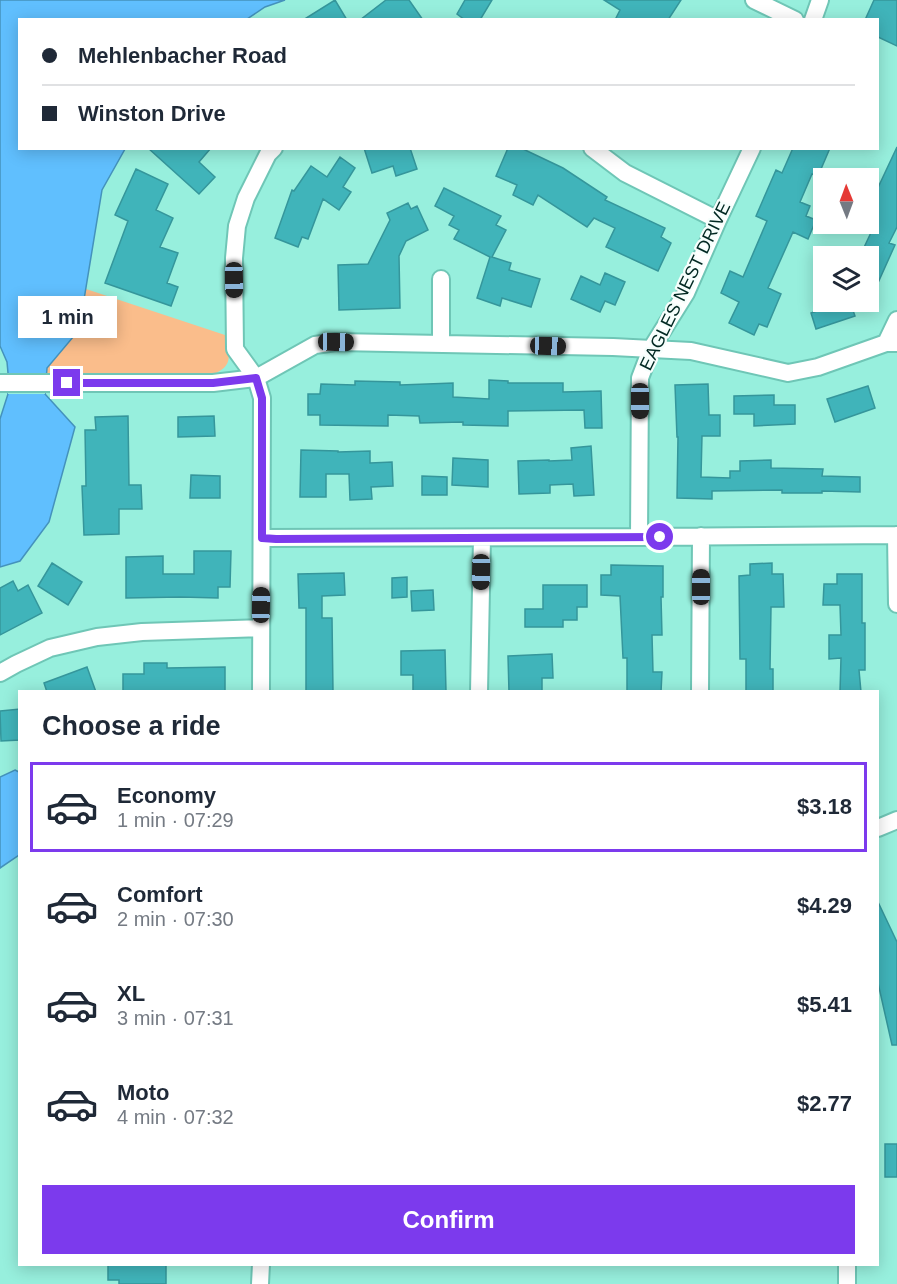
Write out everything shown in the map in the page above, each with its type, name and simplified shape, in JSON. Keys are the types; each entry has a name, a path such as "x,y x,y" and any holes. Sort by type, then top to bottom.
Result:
{"street":[{"path":"754,0 791,18"},
{"path":"814,18 820,0"},
{"path":"261,690 262,398 256,378 235,349 234,258 237,226 246,198 272,150"},
{"path":"595,150 625,173 718,220"},
{"name":"EAGLES NEST DRIVE","path":"639,537 640,378 651,349 686,293 751,150"},
{"path":"441,279 441,344"},
{"path":"5,383 213,383 256,378 315,345 336,342 691,351 788,374 818,367 892,343 897,320"},
{"path":"262,538 897,535 897,604"},
{"path":"700,690 701,536"},
{"path":"479,690 482,538"},
{"path":"0,673 50,648 98,637 142,632 261,628"},
{"path":"879,828 897,820"},
{"path":"260,1284 261,1266"},
{"path":"847,1266 847,1284"}],"shaded area":[{"path":"86,289 225,335 229,357 226,366 216,373 45,374 47,368 79,330"}],"water":[{"path":"0,0 285,0 265,7 248,18 18,18 18,150 124,150 102,190 79,330 47,368 45,394 75,427 49,522 20,561 0,567 0,419 8,394 8,373 7,362 0,346"},
{"path":"15,770 18,772 18,856 0,868 0,777"}],"pier":[{"path":"8,373 45,374 45,394 8,394"}],"building":[{"path":"335,0 346,18 306,18"},
{"path":"386,0 409,0 422,18 363,18"},
{"path":"465,0 492,0 481,18 462,18 457,14"},
{"path":"604,0 681,0 669,18 616,18 620,10"},
{"path":"874,0 897,0 897,46 879,37 879,18 866,18"},
{"path":"897,147 897,227 889,243 895,245 879,281 879,246 865,246 870,234 879,234 879,185"},
{"path":"150,150 209,150 199,162 215,177 199,194"},
{"path":"365,150 411,150 417,169 396,176 393,166 372,173"},
{"path":"507,150 525,150 563,168 607,197 605,200 665,228 661,237 671,243 658,271 606,247 615,228 594,218 587,227 538,195 533,205 513,195 517,185 496,176"},
{"path":"792,150 829,150 821,168 813,168 813,174 800,202 810,206 806,216 813,219 813,227 808,239 793,232 768,288 781,294 767,327 759,324 754,335 729,323 739,302 721,293 730,271 743,277 767,221 756,216 776,170 782,173"},
{"path":"340,157 355,168 343,187 351,192 339,210 323,199 308,239 302,237 298,247 275,238 292,190 294,191 311,166 327,177"},
{"path":"136,169 168,184 156,210 173,218 160,247 178,253 167,283 178,287 171,306 105,283 128,221 115,215"},
{"path":"444,188 501,216 496,225 506,230 492,257 511,263 509,270 540,279 531,307 502,298 500,306 477,298 490,257 454,239 459,230 449,225 454,216 435,206"},
{"path":"408,203 411,209 417,206 428,230 406,241 399,256 400,308 339,310 338,265 368,264 390,220 387,213"},
{"path":"605,273 625,282 615,305 605,301 600,312 571,299 581,276 600,285"},
{"path":"854,312 855,316 816,329 811,313"},
{"path":"489,380 508,381 508,383 563,383 563,392 601,391 602,428 585,428 584,410 508,411 508,426 463,425 463,422 420,423 419,416 388,415 388,426 320,425 320,415 308,415 308,394 320,394 321,384 355,385 355,381 400,382 400,385 453,383 453,397 489,399"},
{"path":"708,384 709,415 720,415 720,436 702,436 701,477 730,478 730,471 740,471 740,461 771,460 771,468 823,469 822,476 860,477 860,492 712,491 712,499 677,498 678,437 675,385"},
{"path":"868,386 875,408 835,422 827,399"},
{"path":"774,395 774,405 795,405 795,424 754,426 754,414 734,414 734,396"},
{"path":"128,416 129,485 141,485 142,509 119,509 119,534 84,535 82,486 86,486 85,430 96,430 95,417"},
{"path":"214,416 215,436 178,437 178,417"},
{"path":"591,446 594,495 574,496 573,484 550,485 550,493 519,494 518,461 572,460 571,448"},
{"path":"301,450 370,451 370,463 392,462 393,486 371,487 372,499 350,500 349,474 326,474 326,497 300,497"},
{"path":"453,458 488,460 488,487 452,485"},
{"path":"191,475 220,476 220,498 190,498"},
{"path":"422,476 447,477 447,495 422,495"},
{"path":"194,551 231,551 230,587 218,587 218,598 126,598 126,557 163,556 163,574 194,574"},
{"path":"52,563 82,582 68,605 38,586"},
{"path":"772,563 772,574 783,574 784,607 771,607 770,669 773,669 773,690 746,690 746,659 740,659 739,576 750,575 750,564"},
{"path":"611,565 663,566 662,635 652,635 653,672 662,672 661,690 627,690 627,658 623,658 620,596 601,595 601,575 611,575"},
{"path":"344,573 345,595 322,596 322,618 332,618 333,690 306,690 306,608 299,608 298,574"},
{"path":"837,574 862,574 865,670 859,670 861,690 840,690 841,658 829,659 829,635 841,635 840,605 823,605 824,584 837,584"},
{"path":"407,577 407,597 392,598 392,578"},
{"path":"13,581 18,591 28,585 42,613 0,635 0,588"},
{"path":"543,585 587,585 587,607 577,607 577,620 563,620 563,627 525,627 525,609 543,609"},
{"path":"433,590 434,610 412,611 411,591"},
{"path":"445,650 446,690 413,690 413,675 401,675 401,651"},
{"path":"552,654 553,678 542,678 542,690 509,690 508,656"},
{"path":"144,663 167,663 167,668 225,667 225,690 123,690 123,674 144,674"},
{"path":"87,667 95,690 46,690 44,683"},
{"path":"18,709 18,740 1,741 0,711"},
{"path":"879,904 897,942 897,1045 892,1045 879,987"},
{"path":"885,1144 897,1144 897,1177 885,1177"},
{"path":"108,1266 166,1266 166,1284 119,1284 119,1280 108,1280"}],"route":[{"path":"67,383 213,383 256,378 262,398 262,538 660,537"}]}
